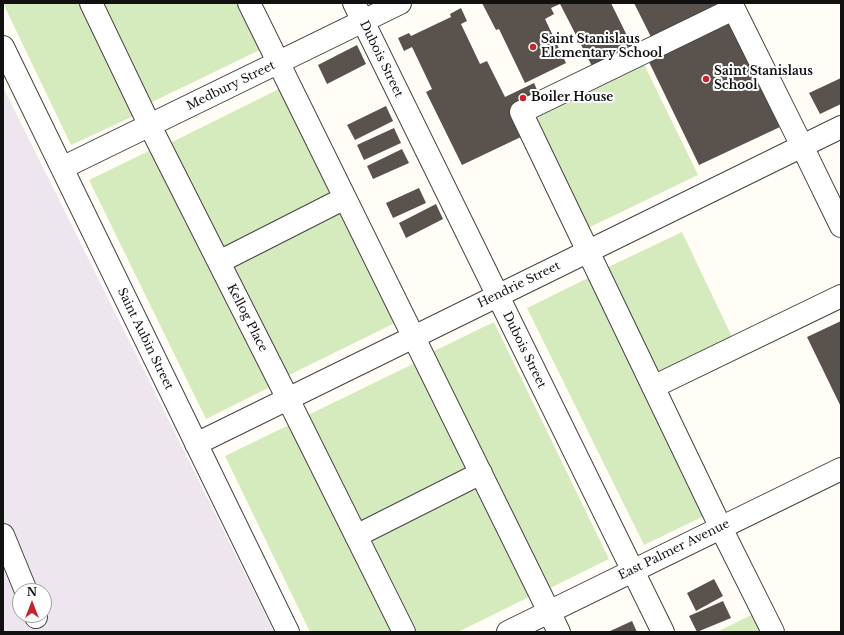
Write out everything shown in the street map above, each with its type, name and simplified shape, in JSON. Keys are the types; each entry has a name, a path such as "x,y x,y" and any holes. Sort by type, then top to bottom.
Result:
{"street":[{"name":"Kellog Place","path":"91,3 150,126 404,632"},
{"path":"249,3 559,632"},
{"name":"Medbury Street","path":"62,168 278,63 358,12 400,3"},
{"path":"773,632 721,528 521,112 732,6 841,226"},
{"name":"Dubois Street","path":"358,12 663,632"},
{"name":"Saint Aubin Street","path":"5,56 62,168 288,632"},
{"name":"Hendrie Street","path":"196,444 841,127"},
{"path":"219,262 345,198"},
{"path":"653,387 841,296"},
{"name":"East Palmer Avenue","path":"508,632 841,469"},
{"path":"356,536 481,474"},
{"path":"3,534 23,583"}],"shaded area":[{"path":"3,87 274,632 3,632"}],"green space":[{"path":"3,3 81,3 136,115 71,145"},
{"path":"101,3 242,3 264,48 150,103"},
{"path":"643,62 698,175 586,229 530,117"},
{"path":"283,87 337,194 222,252 168,144"},
{"path":"155,148 272,386 206,419 89,180"},
{"path":"342,208 399,321 283,378 227,266"},
{"path":"682,232 734,341 655,379 602,270"},
{"path":"590,277 708,514 644,545 527,308"},
{"path":"494,322 609,559 546,590 430,353"},
{"path":"417,362 471,474 358,528 304,417"},
{"path":"293,423 394,632 310,632 225,456"},
{"path":"475,485 531,596 458,632 410,632 364,540"},
{"path":"755,613 764,632 717,632"}],"building":[{"path":"482,3 611,3 634,50 594,70 560,4 551,8 554,14 545,19 566,63 525,83 499,29 496,30"},
{"path":"634,3 720,3 652,39"},
{"path":"461,8 467,21 461,24 480,64 487,61 505,97 534,83 541,99 523,136 462,165 426,92 432,89 412,47 404,51 398,38 409,33 411,36 451,17 450,14"},
{"path":"730,23 780,127 699,165 649,62"},
{"path":"357,45 366,64 327,84 318,65"},
{"path":"841,78 841,104 820,114 809,93"},
{"path":"386,106 393,121 355,140 347,125"},
{"path":"394,128 401,143 364,160 357,145"},
{"path":"402,149 409,163 373,179 367,166"},
{"path":"419,188 426,203 393,218 386,203"},
{"path":"436,204 443,219 406,238 399,223"},
{"path":"841,321 841,407 807,337"},
{"path":"714,579 723,596 696,611 687,593"},
{"path":"723,601 731,618 697,632 689,616"},
{"path":"632,621 637,632 608,632"}],"place":[{"name":"Saint Stanislaus Elementary School","path":"533,47"},
{"name":"Saint Stanislaus School","path":"706,79"},
{"name":"Boiler House","path":"523,98"}]}
